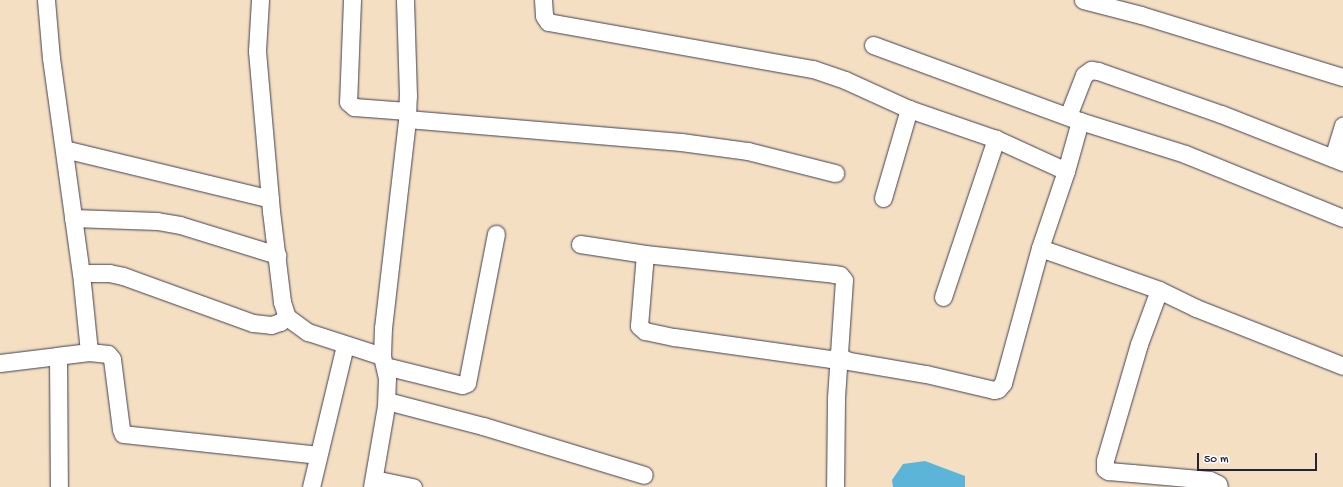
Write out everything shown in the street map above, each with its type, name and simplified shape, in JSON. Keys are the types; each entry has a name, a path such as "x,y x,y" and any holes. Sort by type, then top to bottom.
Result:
{"street":[{"path":"46,0 81,273 89,352"},
{"path":"260,0 257,51 276,255 282,302 286,317 308,332 345,344 384,361 462,385 468,382 496,234"},
{"path":"352,0 348,102 354,107 407,115 681,142 748,151 835,173"},
{"path":"405,0 407,115 384,321 384,361 387,401 373,483 413,487"},
{"path":"543,0 544,16 548,22 813,69 845,80 909,109 996,139 1066,171"},
{"path":"1083,0 1141,15 1343,77"},
{"path":"873,45 1074,118 1185,154 1342,214"},
{"path":"839,356 849,362 926,374 994,390 1002,386 1006,376 1040,248 1066,171 1074,118 1084,75 1091,70 1098,71 1222,114 1338,160 1343,126"},
{"path":"883,198 909,109"},
{"path":"943,297 996,139"},
{"path":"64,149 270,199"},
{"path":"73,218 157,221 180,225 276,255"},
{"path":"580,244 645,254 840,275 844,280 844,289 836,398 835,487"},
{"path":"1040,248 1159,290 1203,310 1343,366"},
{"path":"645,254 639,326 641,330 674,337 831,359 839,356"},
{"path":"81,273 109,273 123,276 254,323 271,325 280,322 286,317"},
{"path":"1159,290 1139,344 1104,466 1108,471 1130,480 1210,480 1223,486"},
{"path":"311,487 345,344"},
{"path":"0,363 89,352 108,354 112,359 123,434 318,456"},
{"path":"58,356 59,487"},
{"path":"387,401 483,426 644,475"}],"water":[{"path":"925,461 965,476 965,487 893,487 892,480 903,464"}]}
